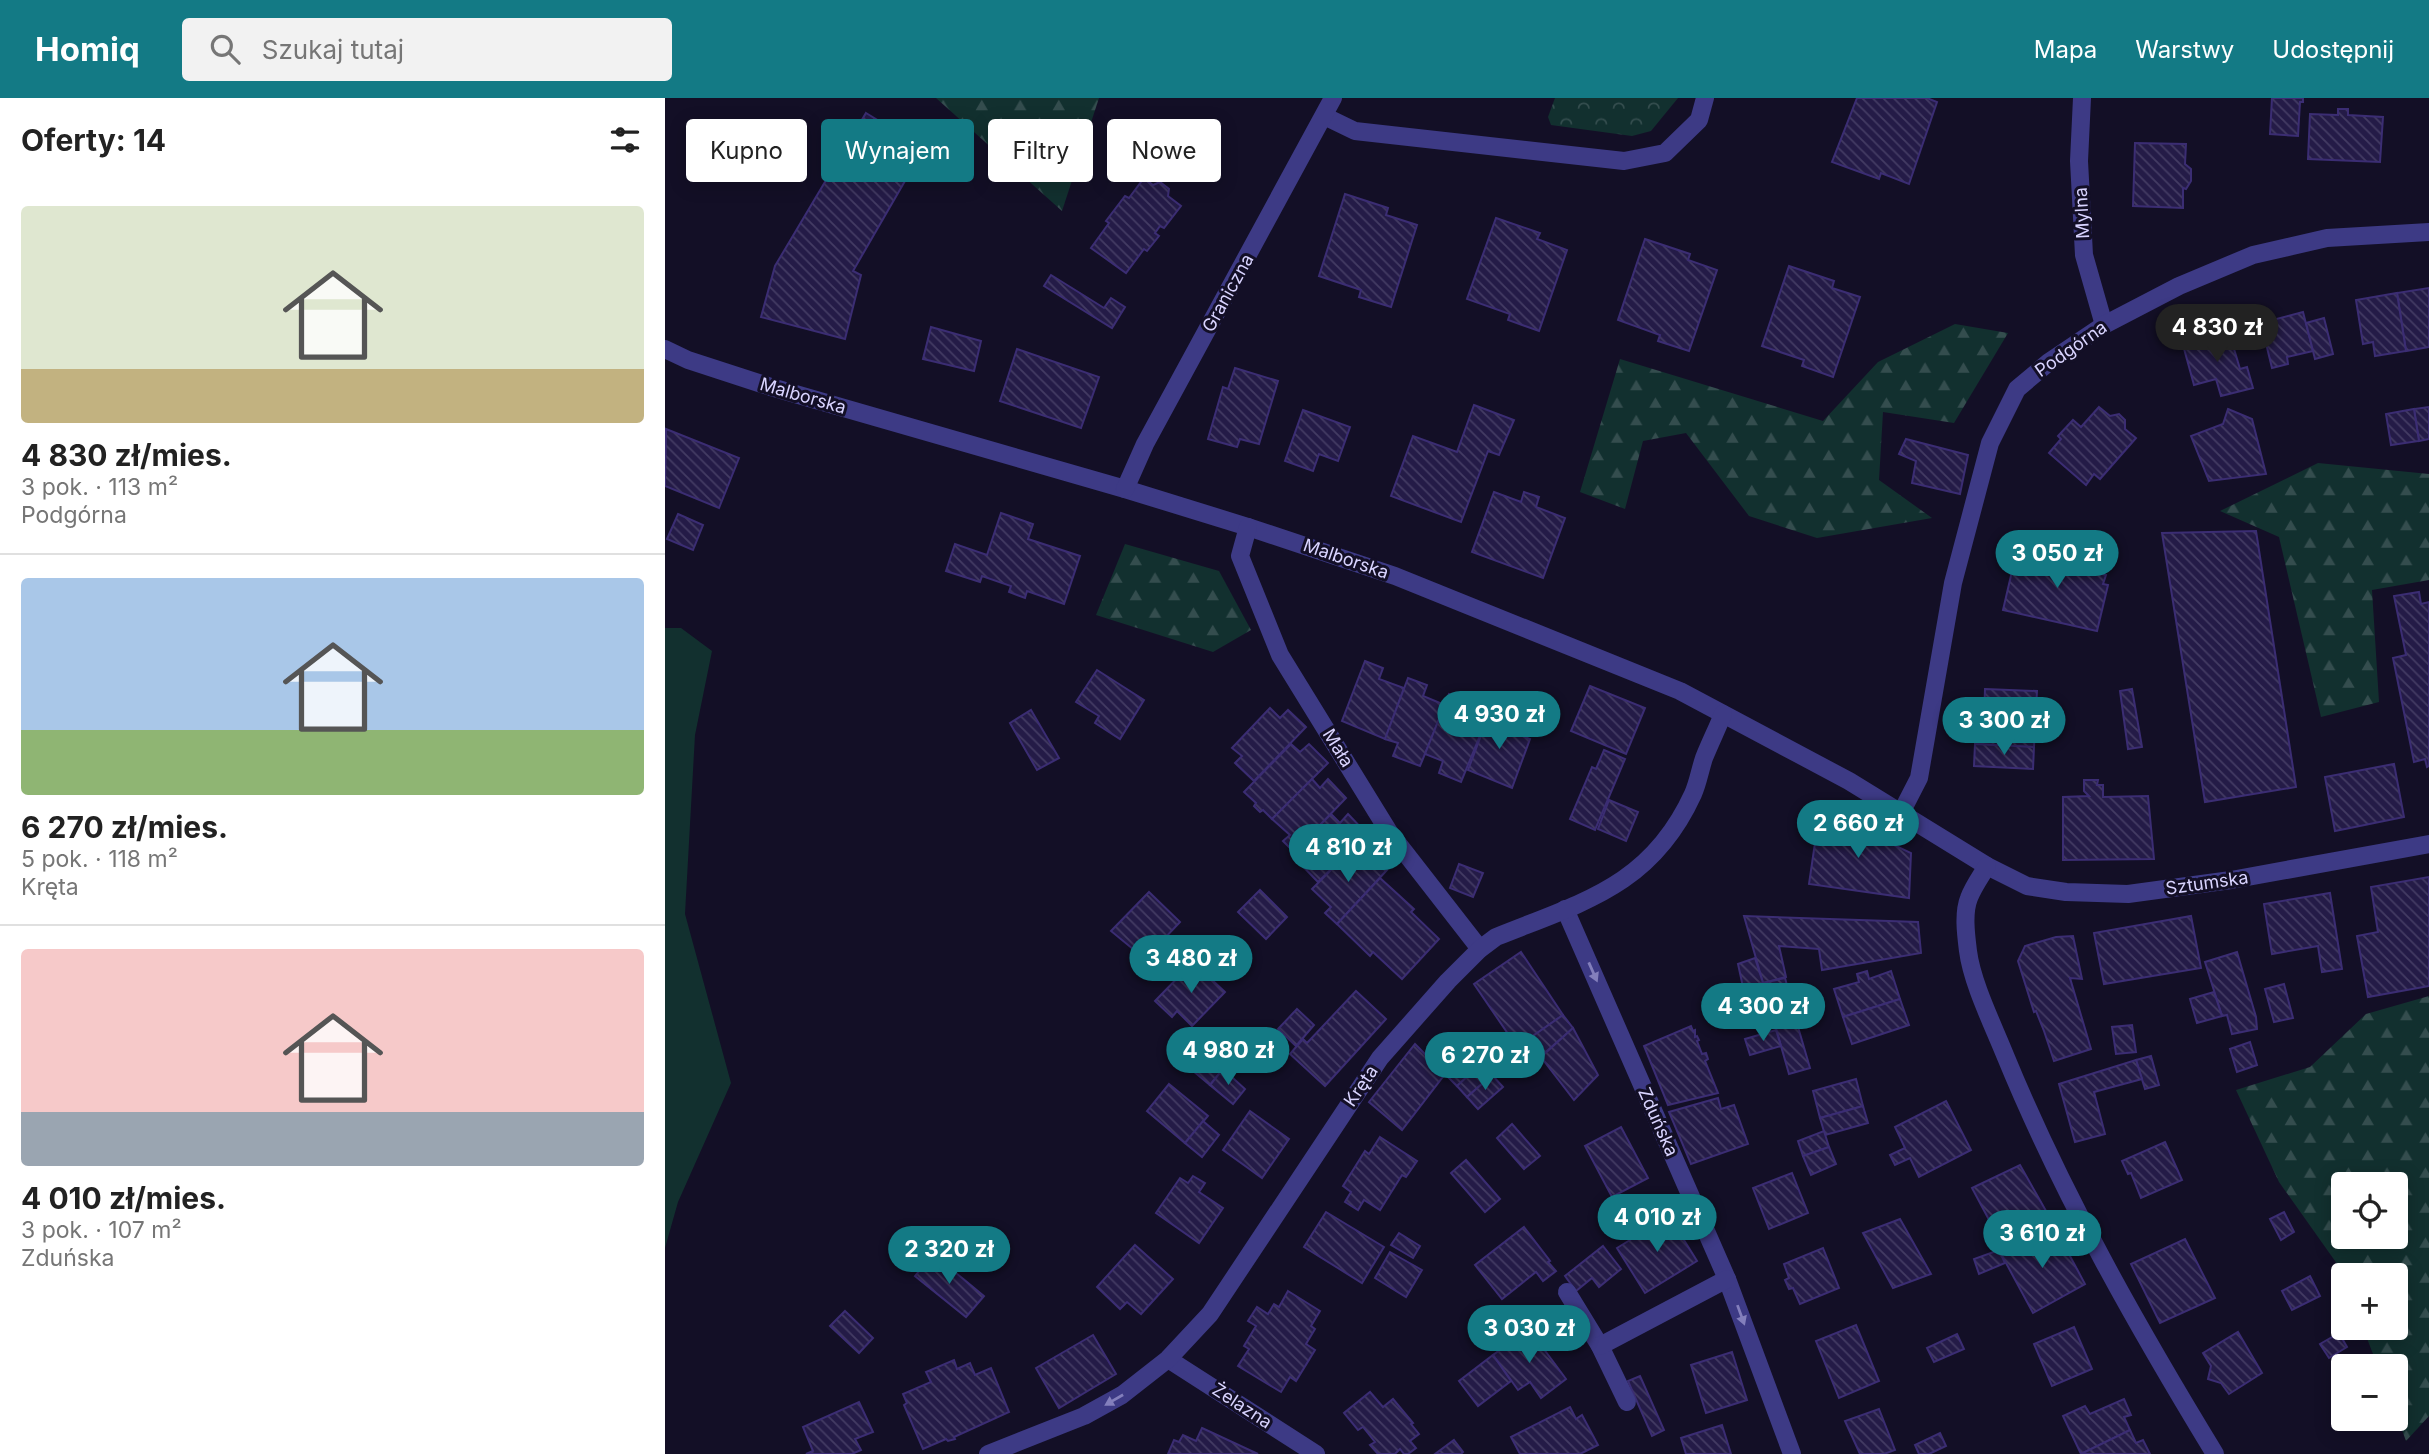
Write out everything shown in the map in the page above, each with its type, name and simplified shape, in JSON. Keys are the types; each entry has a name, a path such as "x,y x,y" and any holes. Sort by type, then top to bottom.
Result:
{"street":[{"name":"Graniczna","path":"1125,489 1145,444 1333,98"},
{"path":"1324,116 1355,131 1624,161 1665,153 1699,120 1705,98"},
{"name":"Mylna","path":"2082,98 2079,161 2084,255 2104,325"},
{"name":"Podgórna","path":"1901,813 1919,778 1953,583 1990,443 2017,389 2049,362 2104,325 2179,286 2274,249 2327,238 2429,232"},
{"name":"Malborska","path":"665,349 688,360 771,387 1125,489 1395,576 1680,691 1849,781 1987,866"},
{"name":"Mała","path":"1248,527 1240,556 1280,655 1389,832 1480,949"},
{"name":"Kręta","path":"988,1454 1084,1416 1122,1395 1168,1359 1210,1314 1380,1058 1448,981 1496,937 1615,886 1640,868 1663,846 1693,793 1723,714"},
{"name":"Sztumska","path":"1987,866 2027,886 2066,892 2128,894 2231,880 2429,844"},
{"path":"1987,866 1968,900 1966,929 1968,954 1983,1001 2050,1157 2144,1337 2215,1454"},
{"name":"Zduńska","path":"1565,909 1727,1279 1792,1454"},
{"path":"1600,1346 1727,1279"},
{"path":"1567,1292 1600,1346 1627,1402"},
{"name":"Żelazna","path":"1168,1359 1316,1454"}],"green space":[{"path":"936,98 1099,98 1092,119 988,119 988,145 974,132 974,119 959,119"},
{"path":"1555,98 1678,98 1651,131 1632,136 1551,125 1548,117"},
{"path":"1030,182 1071,182 1062,211"},
{"path":"1955,324 2008,333 1954,423 1883,412 1879,480 1932,518 1817,538 1749,516 1686,433 1643,441 1625,509 1580,492 1620,359 1823,421 1878,362"},
{"path":"2318,463 2429,474 2429,580 2372,590 2379,702 2321,717 2279,537 2220,511"},
{"path":"1125,544 1219,571 1251,630 1213,652 1096,615"},
{"path":"665,628 681,628 712,651 695,735 685,914 731,1083 678,1202 665,1248"},
{"path":"2429,996 2429,1416 2406,1441 2402,1431 2408,1431 2408,1354 2373,1354 2368,1340 2408,1340 2408,1263 2336,1263 2279,1182 2236,1090 2310,1067 2366,1014"}],"building":[{"path":"1857,98 1927,98 1937,102 1909,184 1881,173 1879,179 1832,162"},
{"path":"2272,98 2303,98 2303,102 2300,102 2298,136 2270,134"},
{"path":"2338,109 2348,109 2348,115 2383,117 2380,162 2308,159 2310,114 2338,115"},
{"path":"866,113 876,119 862,119"},
{"path":"2135,143 2186,144 2185,164 2191,169 2191,181 2186,189 2183,188 2183,208 2133,206"},
{"path":"825,182 904,182 853,271 861,275 845,339 761,317 775,266"},
{"path":"1141,182 1153,185 1160,182 1169,189 1168,196 1181,206 1164,228 1160,226 1155,233 1159,236 1147,251 1144,249 1126,273 1091,248 1109,223 1106,221 1125,196 1129,198"},
{"path":"1345,194 1388,208 1386,215 1417,225 1391,307 1359,297 1361,290 1319,276"},
{"path":"1496,218 1540,233 1537,239 1567,250 1539,331 1508,320 1510,314 1467,299"},
{"path":"1645,239 1690,254 1688,260 1717,270 1689,351 1658,341 1660,335 1618,320"},
{"path":"1789,266 1834,281 1832,288 1860,297 1833,377 1802,366 1804,360 1762,346"},
{"path":"1051,275 1104,308 1111,298 1125,307 1112,328 1044,286"},
{"path":"2429,288 2429,347 2406,351 2397,293"},
{"path":"2397,293 2406,351 2375,356 2373,342 2363,344 2356,300"},
{"path":"2303,312 2313,351 2287,357 2288,364 2272,368 2261,323"},
{"path":"2324,318 2333,354 2315,359 2306,323"},
{"path":"931,327 981,341 974,371 923,359"},
{"path":"2229,332 2240,369 2247,367 2253,388 2221,396 2216,379 2194,385 2183,345"},
{"path":"1017,349 1099,377 1081,428 1000,401"},
{"path":"1235,368 1278,381 1259,444 1240,439 1237,447 1208,439 1223,387 1228,389"},
{"path":"1474,405 1514,420 1499,455 1488,451 1461,522 1391,496 1413,436 1457,452"},
{"path":"2099,407 2110,416 2119,414 2125,420 2125,429 2136,438 2100,479 2094,474 2086,485 2049,453 2061,439 2058,436 2073,420 2081,427"},
{"path":"2429,407 2429,439 2419,441 2414,409"},
{"path":"2228,409 2252,419 2266,474 2209,481 2191,436 2223,424"},
{"path":"2414,409 2419,441 2391,445 2386,414"},
{"path":"1303,410 1350,427 1338,461 1319,454 1313,471 1285,461"},
{"path":"666,429 739,458 719,508 665,486"},
{"path":"1906,439 1968,455 1960,494 1912,483 1916,461 1899,454"},
{"path":"1494,492 1521,502 1524,492 1539,497 1536,507 1565,518 1543,578 1472,552"},
{"path":"1001,513 1033,524 1028,539 1080,556 1064,604 1027,591 1025,598 1009,592 1011,586 982,576 980,582 946,571 955,544 987,555"},
{"path":"678,514 703,525 693,550 667,539"},
{"path":"2256,531 2296,787 2205,802 2162,533"},
{"path":"2069,540 2083,543 2077,568 2106,575 2103,584 2108,585 2097,631 2003,610 2016,554 2062,565"},
{"path":"2419,592 2421,604 2429,602 2427,767 2425,759 2414,762 2393,658 2406,655 2394,596"},
{"path":"1365,661 1383,668 1379,679 1404,688 1385,739 1342,721"},
{"path":"1097,670 1144,700 1120,739 1095,723 1099,716 1076,702"},
{"path":"1408,678 1427,685 1423,696 1445,705 1420,766 1393,756 1398,743 1385,739"},
{"path":"1590,686 1645,708 1626,754 1571,731"},
{"path":"1985,689 2037,691 2034,747 1975,744 1975,718 1984,719"},
{"path":"2132,689 2142,747 2128,749 2120,691"},
{"path":"1449,694 1467,700 1463,712 1486,721 1461,782 1439,773 1443,761 1425,754"},
{"path":"1270,708 1280,718 1288,710 1306,727 1254,781 1235,763 1242,756 1232,748"},
{"path":"1491,709 1509,717 1505,729 1530,739 1512,788 1468,770"},
{"path":"1031,710 1059,758 1037,770 1010,723"},
{"path":"1291,744 1300,752 1309,744 1328,763 1272,819 1263,810 1260,812 1254,806 1256,803 1244,792"},
{"path":"1975,744 2034,747 2033,769 1974,766"},
{"path":"1604,750 1625,759 1595,830 1570,819 1592,767 1596,769"},
{"path":"2394,764 2404,817 2335,831 2325,777"},
{"path":"1312,779 1320,788 1328,779 1346,798 1294,852 1283,841 1290,835 1272,819"},
{"path":"2084,780 2098,780 2097,785 2103,785 2103,797 2148,796 2154,859 2063,860 2063,797 2089,796 2084,791"},
{"path":"1609,800 1638,812 1626,841 1598,829"},
{"path":"1824,808 1846,822 1911,853 1909,898 1809,884 1816,836"},
{"path":"1331,814 1340,823 1348,814 1367,834 1318,882 1291,854"},
{"path":"1368,852 1387,870 1337,924 1325,913 1331,907 1312,889 1348,853 1358,862"},
{"path":"1459,864 1483,873 1473,897 1450,888"},
{"path":"2429,877 2429,986 2368,997 2357,936 2378,932 2371,887"},
{"path":"1380,878 1414,909 1411,912 1439,939 1402,979 1373,952 1370,956 1337,924"},
{"path":"1260,890 1287,917 1266,939 1238,912"},
{"path":"1149,892 1180,922 1145,959 1111,931"},
{"path":"2330,893 2342,969 2322,972 2318,946 2272,954 2264,904"},
{"path":"1744,916 1918,922 1921,953 1822,970 1819,949 1779,946 1786,977 1763,983"},
{"path":"2191,916 2201,968 2104,984 2094,933"},
{"path":"2073,936 2082,979 2070,978 2091,1049 2054,1061 2036,1011 2034,1012 2018,961 2025,946 2056,937"},
{"path":"1521,952 1563,1015 1517,1047 1474,984"},
{"path":"2237,952 2257,1029 2232,1034 2227,1015 2222,1016 2205,962"},
{"path":"1755,958 1763,983 1743,987 1738,964"},
{"path":"1193,962 1225,992 1192,1026 1177,1011 1172,1017 1155,1001"},
{"path":"1867,971 1869,979 1891,971 1900,999 1843,1017 1834,989 1859,982 1857,974"},
{"path":"1785,978 1790,996 1795,999 1801,1016 1796,1020 1775,1025 1763,983"},
{"path":"2284,984 2293,1018 2274,1022 2265,989"},
{"path":"1761,988 1769,1019 1739,1026 1731,996"},
{"path":"1356,991 1386,1019 1325,1086 1290,1054 1303,1039 1307,1043"},
{"path":"2214,992 2222,1016 2197,1023 2190,999"},
{"path":"1900,999 1909,1025 1852,1044 1843,1017"},
{"path":"1297,1009 1314,1025 1296,1046 1278,1029"},
{"path":"1563,1015 1573,1028 1531,1065 1517,1047"},
{"path":"1796,1020 1810,1068 1789,1074 1775,1025"},
{"path":"2132,1025 2136,1052 2116,1054 2112,1027"},
{"path":"1691,1026 1699,1040 1697,1041 1702,1054 1706,1053 1708,1059 1705,1061 1718,1093 1668,1105 1644,1046"},
{"path":"1573,1028 1598,1075 1574,1100 1541,1057"},
{"path":"1776,1030 1781,1046 1750,1055 1745,1039"},
{"path":"2250,1042 2257,1065 2237,1072 2230,1049"},
{"path":"1415,1044 1445,1074 1402,1130 1369,1102"},
{"path":"1194,1046 1223,1069 1210,1085 1181,1061"},
{"path":"1471,1051 1482,1063 1457,1086 1445,1074"},
{"path":"2151,1056 2159,1085 2145,1089 2136,1060"},
{"path":"2136,1060 2142,1079 2094,1092 2105,1134 2075,1142 2059,1084"},
{"path":"1482,1063 1492,1075 1467,1097 1457,1086"},
{"path":"1223,1069 1245,1089 1233,1104 1210,1085"},
{"path":"1492,1075 1503,1087 1478,1109 1467,1097"},
{"path":"1856,1079 1863,1106 1820,1118 1813,1091"},
{"path":"1169,1084 1208,1116 1185,1143 1147,1111"},
{"path":"1718,1098 1721,1109 1734,1105 1748,1144 1691,1164 1669,1112"},
{"path":"1946,1101 1971,1150 1919,1177 1910,1158 1895,1165 1890,1155 1905,1148 1895,1127"},
{"path":"1863,1106 1868,1123 1825,1135 1820,1118"},
{"path":"1250,1111 1289,1139 1262,1178 1223,1150"},
{"path":"1203,1121 1219,1135 1202,1157 1185,1143"},
{"path":"1512,1124 1540,1156 1524,1169 1497,1138"},
{"path":"1621,1127 1648,1178 1612,1197 1585,1146"},
{"path":"1824,1131 1829,1147 1803,1156 1798,1141"},
{"path":"1380,1137 1417,1161 1406,1177 1402,1175 1380,1210 1364,1200 1358,1210 1345,1202 1351,1192 1343,1186 1365,1151 1369,1154"},
{"path":"2165,1142 2182,1180 2141,1198 2131,1173 2128,1174 2122,1161"},
{"path":"1829,1147 1836,1164 1811,1175 1803,1156"},
{"path":"1466,1160 1500,1199 1485,1212 1451,1173"},
{"path":"2020,1165 2054,1225 2004,1248 1972,1188"},
{"path":"1792,1173 1808,1213 1769,1229 1753,1188"},
{"path":"1193,1176 1205,1183 1199,1192 1223,1208 1199,1243 1156,1213 1180,1178 1188,1183"},
{"path":"1326,1212 1384,1247 1362,1283 1304,1247"},
{"path":"2284,1212 2294,1232 2281,1240 2270,1219"},
{"path":"1669,1216 1697,1261 1645,1293 1617,1248"},
{"path":"1900,1219 1931,1274 1893,1288 1863,1233"},
{"path":"1524,1227 1556,1271 1543,1281 1536,1272 1502,1299 1475,1265"},
{"path":"2056,1230 2085,1284 2033,1313 1999,1250 2026,1238 2029,1243"},
{"path":"1399,1233 1420,1246 1413,1258 1391,1245"},
{"path":"2185,1239 2215,1298 2160,1323 2131,1264"},
{"path":"1135,1245 1173,1279 1141,1314 1127,1302 1120,1309 1097,1287"},
{"path":"1603,1246 1621,1269 1599,1287 1592,1278 1576,1291 1565,1276"},
{"path":"1823,1248 1839,1288 1800,1304 1793,1288 1789,1289 1785,1280 1789,1278 1784,1264"},
{"path":"1999,1250 2005,1263 1979,1274 1974,1259"},
{"path":"1390,1252 1422,1270 1406,1297 1375,1278"},
{"path":"933,1254 984,1296 966,1317 915,1276"},
{"path":"2310,1276 2320,1296 2292,1310 2282,1291"},
{"path":"1288,1291 1320,1311 1311,1326 1315,1329 1306,1344 1315,1350 1296,1381 1290,1377 1281,1392 1238,1366 1249,1349 1244,1346 1256,1326 1248,1321 1257,1307 1268,1314 1274,1304 1279,1307"},
{"path":"845,1311 873,1338 859,1353 830,1326"},
{"path":"1856,1325 1879,1381 1839,1398 1816,1341"},
{"path":"2074,1327 2092,1369 2052,1386 2034,1344"},
{"path":"1529,1329 1566,1379 1541,1398 1530,1382 1518,1390 1493,1355"},
{"path":"2238,1332 2262,1373 2229,1394 2221,1383 2208,1379 2211,1366 2203,1353"},
{"path":"1957,1334 1964,1349 1934,1362 1927,1348"},
{"path":"1093,1335 1116,1374 1059,1408 1036,1368"},
{"path":"2331,1338 2331,1340 2343,1340 2347,1347 2331,1354 2329,1358 2320,1344"},
{"path":"1732,1352 1747,1400 1706,1413 1691,1365"},
{"path":"1493,1355 1511,1381 1478,1406 1459,1381"},
{"path":"954,1360 957,1369 970,1363 975,1375 991,1368 1009,1412 954,1437 955,1439 946,1439 923,1449 904,1405 907,1403 903,1394 931,1382 926,1372"},
{"path":"1640,1376 1664,1430 1652,1436 1628,1381"},
{"path":"1370,1392 1383,1407 1393,1399 1413,1423 1411,1424 1419,1434 1410,1441 1416,1448 1408,1454 1404,1454 1400,1449 1395,1454 1378,1454 1370,1445 1375,1442 1363,1427 1358,1430 1344,1413"},
{"path":"2124,1399 2131,1415 2124,1417 2130,1430 2081,1454 2063,1416 2085,1406 2090,1414"},
{"path":"859,1402 873,1432 855,1439 861,1450 852,1454 806,1454 813,1451 803,1427"},
{"path":"1570,1407 1576,1419 1582,1415 1598,1445 1580,1454 1520,1454 1511,1437"},
{"path":"1879,1409 1895,1450 1884,1454 1860,1454 1845,1421"},
{"path":"1722,1425 1731,1454 1686,1454 1681,1438"},
{"path":"1202,1428 1258,1454 1168,1454 1174,1440 1179,1442 1183,1435 1196,1441"},
{"path":"2130,1430 2136,1443 2143,1440 2150,1454 2081,1454"},
{"path":"1940,1433 1946,1446 1929,1454 1919,1454 1915,1445"},
{"path":"1454,1440 1463,1452 1461,1454 1435,1454"}]}
